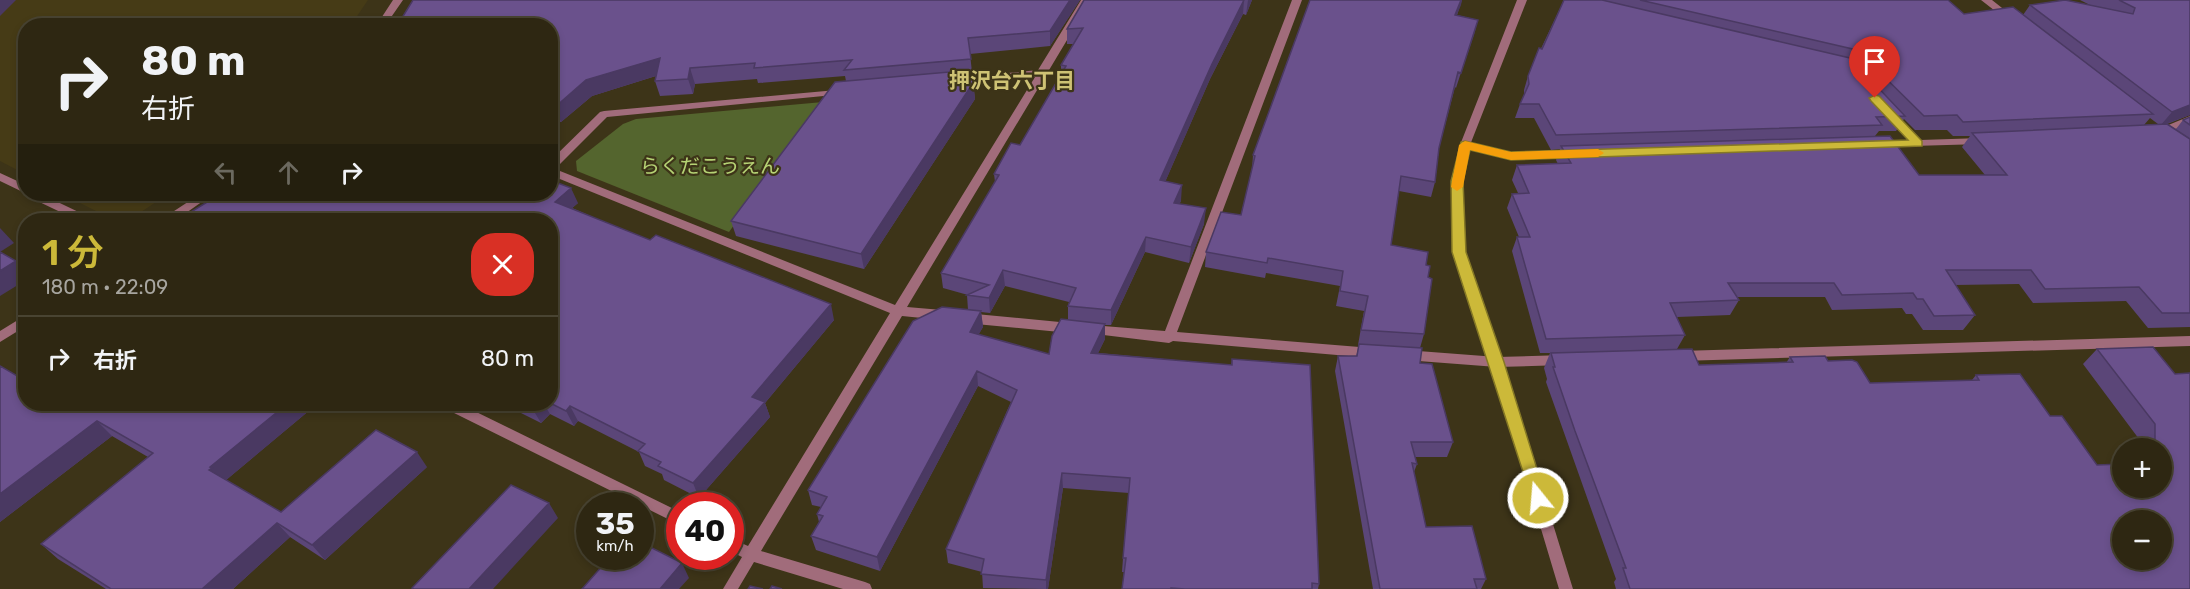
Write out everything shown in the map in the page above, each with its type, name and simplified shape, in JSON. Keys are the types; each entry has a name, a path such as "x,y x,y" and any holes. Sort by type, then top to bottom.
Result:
{"street":[{"path":"386,18 398,0"},
{"path":"730,589 1086,0"},
{"path":"1169,338 1297,0"},
{"path":"1521,0 1465,145 1457,181 1459,252 1497,362 1566,589"},
{"path":"1986,0 2023,28"},
{"path":"948,81 1043,73"},
{"path":"558,162 604,114 853,90"},
{"path":"1886,110 1918,144"},
{"path":"2156,133 2190,119"},
{"path":"1870,145 1998,140"},
{"path":"1465,145 1511,156 1582,153"},
{"path":"558,173 897,311 1169,338 1497,362 1580,359"},
{"path":"0,177 18,186"},
{"path":"47,201 71,213"},
{"path":"179,213 197,201"},
{"path":"0,337 18,325"},
{"path":"1664,357 2190,341"},
{"path":"463,411 666,512"},
{"path":"744,551 865,589"}],"shaded area":[{"path":"0,0 368,0 356,18 18,18 18,170 0,161"},
{"path":"76,201 158,201 140,213 100,213"}],"green space":[{"name":"らくだこうえん","path":"823,102 729,232 577,171 576,161 623,124 636,119"}],"building":[{"path":"413,0 1070,0 1050,31 968,38 971,59 844,70 852,60 754,68 755,63 690,68 688,79 655,81 660,58 586,80 558,104 558,18 402,18"},
{"path":"1084,0 1244,0 1212,64 1160,180 1182,185 1174,203 1206,208 1191,247 1146,237 1111,310 1068,306 1076,288 1003,270 989,298 967,295 989,285 941,273 999,175 994,174 1011,143 1020,145 1066,66 1061,65 1083,28 1067,29"},
{"path":"1310,0 1461,0 1455,15 1478,20 1461,73 1458,72 1439,148 1435,182 1401,176 1391,245 1428,252 1426,265 1430,266 1428,277 1432,279 1424,334 1361,330 1368,296 1340,291 1343,271 1268,258 1267,263 1206,252 1221,212 1241,215 1255,156 1253,155"},
{"path":"1564,0 1602,0 1850,58 1905,116 1876,117 1882,125 1556,135 1539,104 1520,104 1529,84 1528,76 1539,48 1542,49"},
{"path":"1640,0 1948,0 1964,14 2013,7 2153,114 1963,122 1957,115 1924,116 1857,50"},
{"path":"2065,0 2133,14 2135,8 2119,0 2190,0 2190,105 2172,112 2030,5"},
{"path":"972,70 973,83 861,254 731,221 835,82"},
{"path":"2190,117 2190,125 2183,120"},
{"path":"2167,124 2190,139 2190,313 2162,313 2139,287 2045,289 2031,270 1946,270 1975,315 1934,316 1923,299 1917,299 1913,293 1842,295 1834,283 1728,283 1739,300 1670,303 1685,335 1546,339 1517,237 1530,237 1512,194 1529,193 1517,165 1571,163 1561,146 1890,136 1919,175 2007,175 1972,133"},
{"path":"558,183 571,188 558,199"},
{"path":"209,201 556,201 650,240 656,235 831,304 752,397 765,402 693,483 658,466 661,462 638,451 645,444 570,406 566,411 558,407 558,213 189,213"},
{"path":"0,252 16,261 0,271"},
{"path":"942,307 981,311 970,332 1049,354 1052,336 1061,319 1105,324 1091,353 1232,365 1232,359 1310,365 1319,584 1312,583 1312,589 1122,589 1130,478 1062,473 1046,580 981,574 984,559 946,549 1017,390 977,371 877,557 811,536 823,516 817,514 827,497 808,490 913,321"},
{"path":"1359,344 1422,348 1420,363 1432,364 1453,442 1411,442 1417,464 1412,463 1426,527 1472,526 1486,579 1474,579 1477,589 1380,589 1338,356 1357,356"},
{"path":"2153,347 2175,374 2190,373 2190,589 1630,589 1623,568 1626,568 1575,431 1553,367 1555,367 1551,353 1692,349 1699,365 1793,362 1790,357 1825,356 1828,361 1852,360 1857,362 1870,383 1979,380 1976,375 2020,374 2050,416 2062,416 2097,465 2112,464 2112,498 2172,498 2172,438 2155,438 2155,424 2097,349"},
{"path":"0,366 18,376 18,411 278,411 209,470 281,512 376,430 417,452 312,545 277,523 202,589 111,589 41,544 153,453 97,421 0,494"},
{"path":"511,485 549,503 469,589 412,588"},
{"path":"654,549 666,555 666,570 676,570 660,589 582,589 599,570 654,570"}],"slow traffic":[{"path":"1457,187 1465,145 1511,156 1598,153"}],"district":[{"name":"押沢台六丁目","path":"1012,80"}],"route":[{"path":"1538,498 1497,362 1459,252 1457,181 1465,145 1511,156 1918,144 1875,98"}]}
